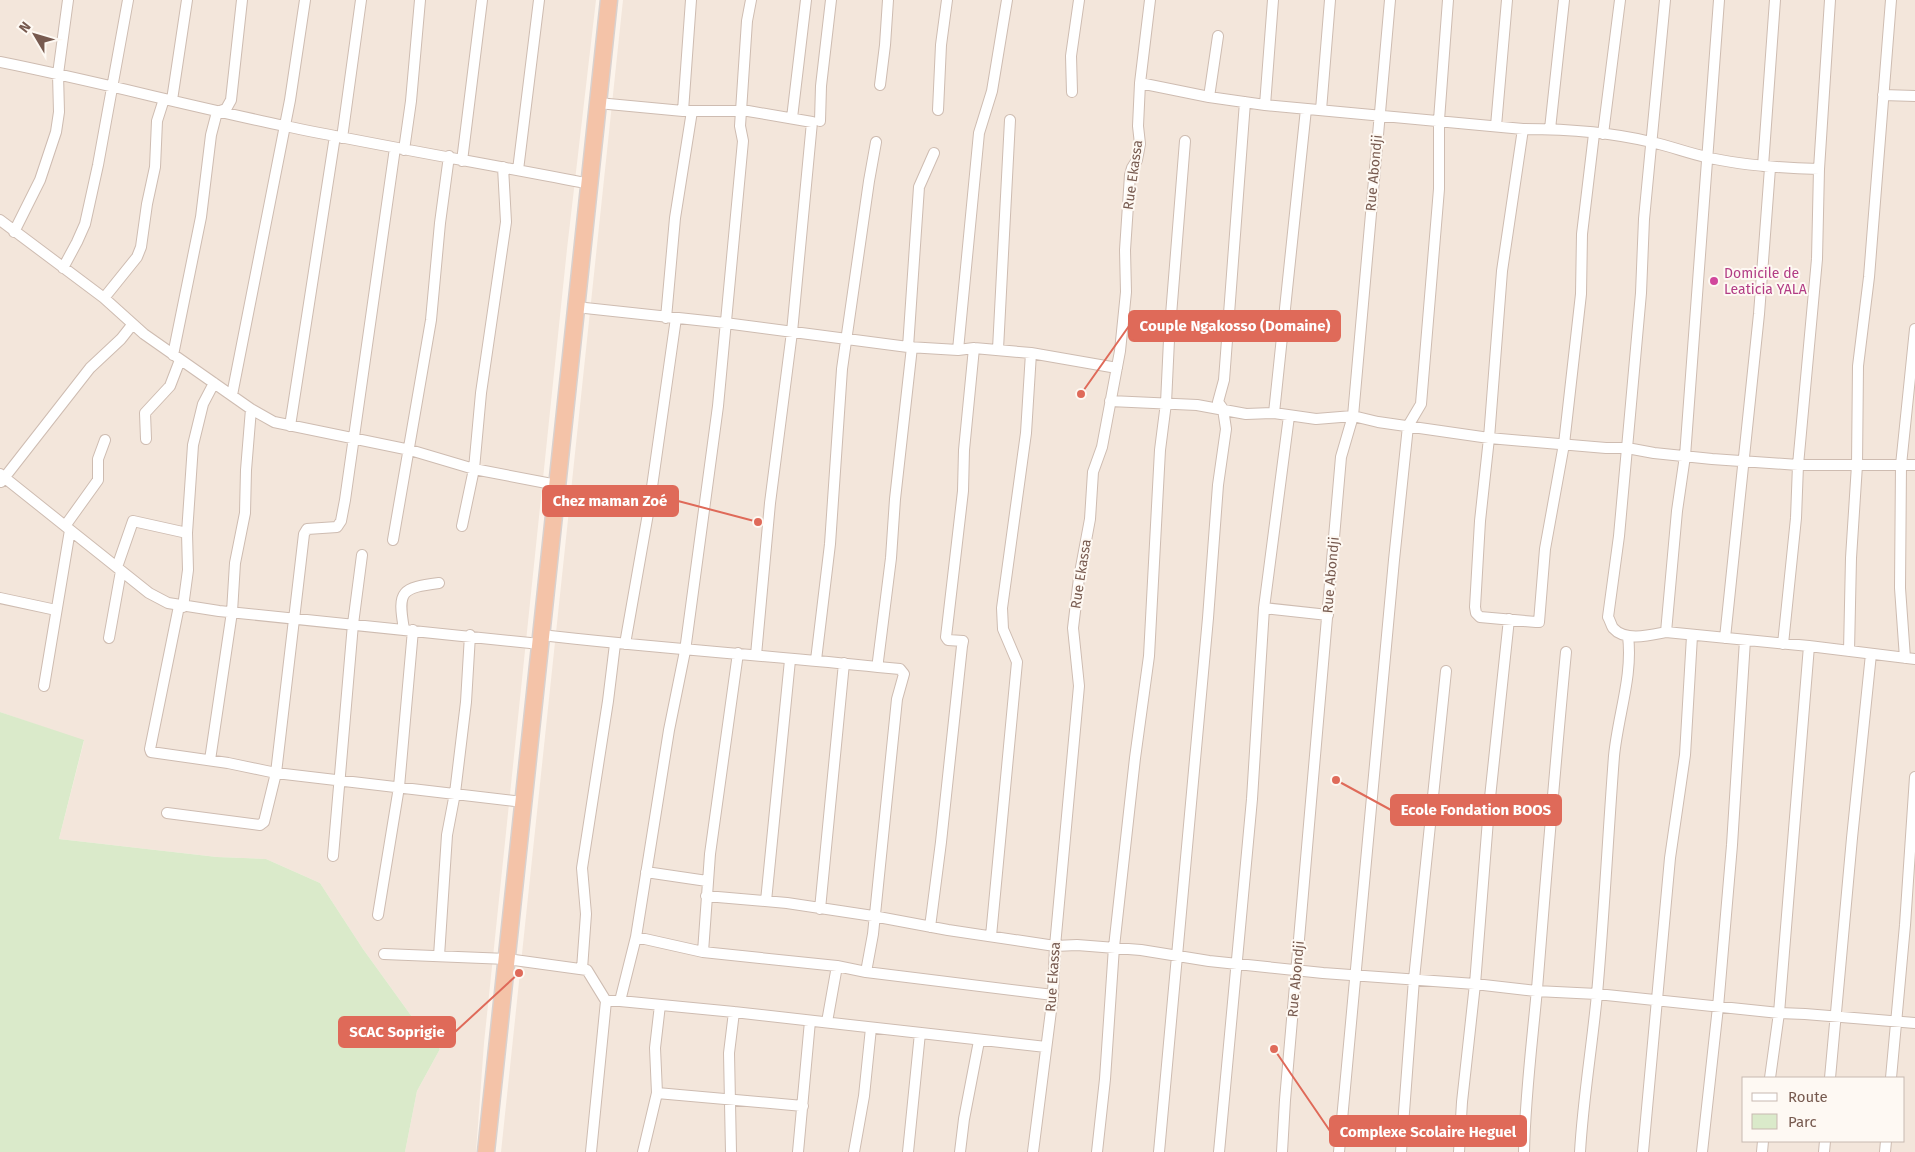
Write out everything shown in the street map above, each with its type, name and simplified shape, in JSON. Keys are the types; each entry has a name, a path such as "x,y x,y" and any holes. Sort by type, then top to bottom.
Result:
{"highway":[{"path":"486,1152 609,0"}],"street":[{"path":"14,232 40,180 56,132 59,112 58,74 68,0"},
{"path":"63,268 85,224 128,0"},
{"path":"104,298 137,257 141,247 147,204 155,167 157,121 168,100 187,0"},
{"path":"146,439 145,413 170,386 201,217 210,135 218,112 223,112 231,100 242,0"},
{"path":"232,395 290,100 305,0"},
{"path":"290,426 361,0"},
{"path":"167,813 260,825 264,822 276,773 304,534 307,529 334,528 341,521 399,149 410,111 420,0"},
{"path":"462,161 482,0"},
{"path":"518,170 538,0"},
{"path":"582,969 586,914 582,868 608,701 649,508 671,318 675,218 687,111 691,0"},
{"path":"620,1001 636,937 669,730 685,651 718,406 743,141 740,126 750,0"},
{"path":"792,118 806,0"},
{"path":"820,121 821,86 831,0"},
{"path":"880,85 886,45 888,0"},
{"path":"938,110 941,45 947,0"},
{"path":"958,350 979,133 992,91 1007,0"},
{"path":"1072,92 1071,56 1079,0"},
{"name":"Rue Ekassa","path":"1034,1152 1053,995 1055,946 1079,686 1074,628 1079,578 1090,519 1093,472 1102,446 1117,368 1126,292 1125,250 1130,175 1137,160 1140,144 1138,126 1140,83 1150,0"},
{"path":"1264,105 1273,0"},
{"path":"1321,110 1330,0"},
{"name":"Rue Abondji","path":"1282,1152 1340,457 1354,416 1390,0"},
{"path":"1339,1152 1379,708 1408,426 1421,404 1439,189 1440,146 1438,120 1448,0"},
{"path":"1496,126 1507,0"},
{"path":"1550,129 1564,0"},
{"path":"1523,129 1502,271 1489,438 1480,521 1475,607 1476,614 1480,616 1539,622 1545,549 1564,444 1581,294 1582,234 1620,0"},
{"path":"1665,0 1644,219 1641,293 1619,536 1608,617 1613,628 1621,634 1628,636 1666,632 1910,658 1900,588 1901,465 1915,328"},
{"path":"1666,632 1677,511 1685,456 1719,0"},
{"path":"1725,638 1759,314 1774,0"},
{"path":"1783,644 1796,518 1798,465 1817,259 1819,169 1830,0"},
{"path":"1849,651 1851,558 1857,465 1858,366 1869,277 1892,0"},
{"path":"1209,97 1218,36"},
{"path":"0,62 284,126 590,184"},
{"path":"1140,83 1209,97 1264,105 1523,129 1550,129 1598,134 1651,142 1707,158 1767,167 1819,169"},
{"path":"1883,95 1915,96"},
{"path":"1159,1152 1208,618 1218,485 1226,429 1223,409 1218,402 1224,380 1245,102"},
{"path":"598,103 687,111 748,111 812,122 792,332 770,503 756,655"},
{"path":"1274,413 1306,109"},
{"path":"998,349 1010,120"},
{"path":"816,660 828,563 846,340 876,142"},
{"path":"1097,1152 1105,1079 1114,947 1148,656 1160,450 1166,403 1168,340 1185,142"},
{"path":"878,667 891,558 910,347 918,187 934,153"},
{"path":"393,540 432,320 440,222 449,156"},
{"path":"462,526 474,468 482,384 506,222 503,168"},
{"path":"0,220 104,298 132,325 176,358 214,382 251,409 274,422 410,450 474,468 557,485"},
{"path":"576,307 725,323 910,347 958,350 974,348 998,349 1117,368"},
{"path":"132,325 121,339 90,368 1,478 68,528 149,593 168,603 232,612 470,635 620,644 685,651 738,653 790,660 816,660 900,669 904,674 898,699 873,916 873,934 866,972"},
{"path":"930,926 942,842 963,642 948,640 946,636 962,500 964,450 974,348"},
{"path":"991,936 1017,662 1003,629 1002,608 1026,433 1031,353"},
{"path":"214,382 203,404 195,433 187,533 188,570 150,749 154,754 210,760 276,773 524,802"},
{"path":"1110,401 1196,405 1246,414 1274,413 1316,420 1354,416 1489,438 1627,448 1654,453 1798,465 1915,465"},
{"path":"210,760 232,612 236,563 245,513 251,409"},
{"path":"1220,1152 1252,799 1264,608 1289,416"},
{"path":"44,686 68,528 98,480 98,459 105,440"},
{"path":"109,638 119,569 133,521 187,533"},
{"path":"334,856 353,624 362,555"},
{"path":"378,915 399,787 409,629 400,603 404,595 415,586 439,583"},
{"path":"0,598 56,610"},
{"path":"1264,608 1328,615"},
{"path":"1459,1152 1489,807 1509,620"},
{"path":"439,956 447,835 455,794 466,702 470,635"},
{"path":"1580,1152 1583,1106 1597,994 1615,748 1629,668 1628,636"},
{"path":"1643,1152 1670,858 1685,755 1692,636"},
{"path":"1702,1152 1718,1006 1733,836 1745,640"},
{"path":"1770,1077 1779,1014 1809,646"},
{"path":"1524,1152 1525,1104 1548,833 1566,652"},
{"path":"703,952 707,881 738,653"},
{"path":"1830,1077 1871,654"},
{"path":"766,901 790,660"},
{"path":"820,909 844,663"},
{"path":"1401,1152 1414,979 1446,671"},
{"path":"1891,1077 1905,925 1915,777"},
{"path":"646,872 707,881"},
{"path":"706,896 787,903 1055,946 1114,947 1323,973 1475,984 1536,991 1597,994 1779,1014 1915,1023"},
{"path":"636,937 703,952 837,966 866,972 1053,995"},
{"path":"384,954 507,958 582,969 589,972 606,1001 591,1152"},
{"path":"827,1022 837,966"},
{"path":"606,1001 734,1012 979,1041 1046,1047"},
{"path":"643,1152 657,1093 655,1048 660,1005"},
{"path":"731,1152 729,1053 734,1012"},
{"path":"798,1152 810,1021"},
{"path":"854,1152 864,1096 871,1028"},
{"path":"908,1152 920,1033"},
{"path":"960,1152 964,1119 979,1041"},
{"path":"657,1093 803,1106"}],"shaded area":[{"path":"0,0 596,0 567,249 484,1043 476,1152 405,1152 417,1091 440,1049 428,1039 363,949 320,883 266,859 217,857 59,839 84,741 0,712"},
{"path":"623,0 1915,0 1915,1152 501,1152"}],"green space":[{"path":"0,712 84,740 59,839 217,857 266,859 320,883 363,949 428,1039 440,1049 417,1091 405,1152 0,1152"}],"place":[{"name":"Domicile de Leaticia YALA","path":"1714,281"},
{"name":"Couple Ngakosso (Domaine)","path":"1081,394"},
{"name":"Chez maman Zoé","path":"758,522"},
{"name":"Ecole Fondation BOOS","path":"1336,780"},
{"name":"SCAC Soprigie","path":"519,973"},
{"name":"Complexe Scolaire Heguel","path":"1274,1049"}]}
